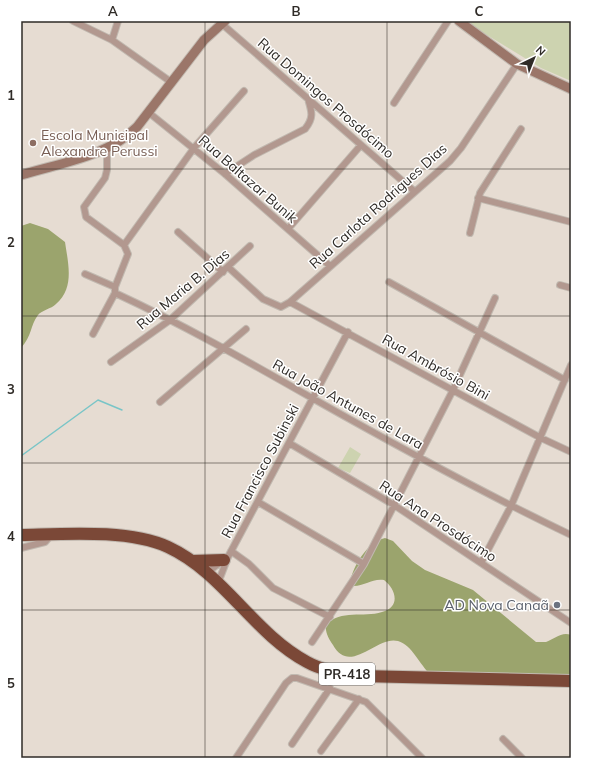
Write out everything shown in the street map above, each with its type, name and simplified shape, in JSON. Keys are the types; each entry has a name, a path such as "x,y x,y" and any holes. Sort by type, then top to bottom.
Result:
{"highway":[{"name":"PR-418","path":"21,535 104,535 144,540 168,547 207,573 275,641 308,663 334,672 360,676 571,680"},
{"path":"192,562 228,556"}],"main road":[{"path":"459,21 517,64 571,89"},
{"path":"21,175 107,149 127,137 204,40 223,22"}],"street":[{"path":"73,21 112,40 171,82"},
{"path":"112,40 118,21"},
{"path":"394,103 448,21"},
{"name":"Rua Domingos Prosdócimo","path":"223,22 414,191"},
{"name":"Rua Carlota Rodrigues Dias","path":"290,302 455,156 517,64"},
{"path":"124,244 194,148 244,91"},
{"path":"225,174 254,155 305,128 311,121 313,114 308,98"},
{"name":"Rua Baltazar Bunik","path":"148,112 225,174 330,266"},
{"path":"470,233 478,198 521,129"},
{"path":"288,229 361,145"},
{"path":"93,334 115,290 128,254 124,244 86,217 84,212 84,207 105,178 107,170 107,149"},
{"path":"478,198 571,222"},
{"path":"178,232 223,272"},
{"name":"Rua Maria B. Dias","path":"110,362 170,320 250,246"},
{"path":"228,267 263,300 281,307 290,302"},
{"name":"Rua João Antunes de Lara","path":"85,274 224,348 419,457 511,506 571,535"},
{"path":"390,282 565,380"},
{"path":"560,285 571,288"},
{"path":"312,642 364,564 453,390 495,298"},
{"name":"Rua Ambrósio Bini","path":"290,302 348,332 541,438 571,452"},
{"path":"160,402 246,329"},
{"name":"Rua Francisco Subinski","path":"218,583 228,556 348,332"},
{"path":"481,563 511,506 571,365"},
{"name":"Rua Ana Prosdócimo","path":"289,443 394,505 571,623"},
{"path":"258,502 364,564"},
{"path":"21,548 45,542 52,534"},
{"path":"228,556 249,564 273,588 330,617"},
{"name":"Rua Francisco Subinski","path":"207,573 228,556"},
{"path":"236,758 286,683 292,678 330,688 366,702 422,758"},
{"path":"292,744 330,688"},
{"path":"321,751 359,699"},
{"path":"503,739 522,758"}],"green space":[{"path":"464,21 571,21 571,81 541,68"},
{"path":"30,223 48,229 65,242 69,275 66,291 62,298 54,306 38,315 25,344 21,348 21,226"},
{"path":"350,447 361,454 350,473 338,468"},
{"path":"385,538 393,541 412,561 425,570 473,590 536,642 546,642 564,634 571,635 571,680 430,674 412,651 403,643 398,641 381,643 356,656 347,657 340,653 329,638 326,631 326,625 332,620 345,615 375,614 388,610 394,602 394,593 384,580 376,580 354,586 350,582 358,561 362,555 372,544"}],"waterway":[{"path":"21,456 98,400 122,410"}],"place":[{"name":"Escola Municipal Alexandre Perussi","path":"33,143"},
{"name":"AD Nova Canaã","path":"557,605"}]}
